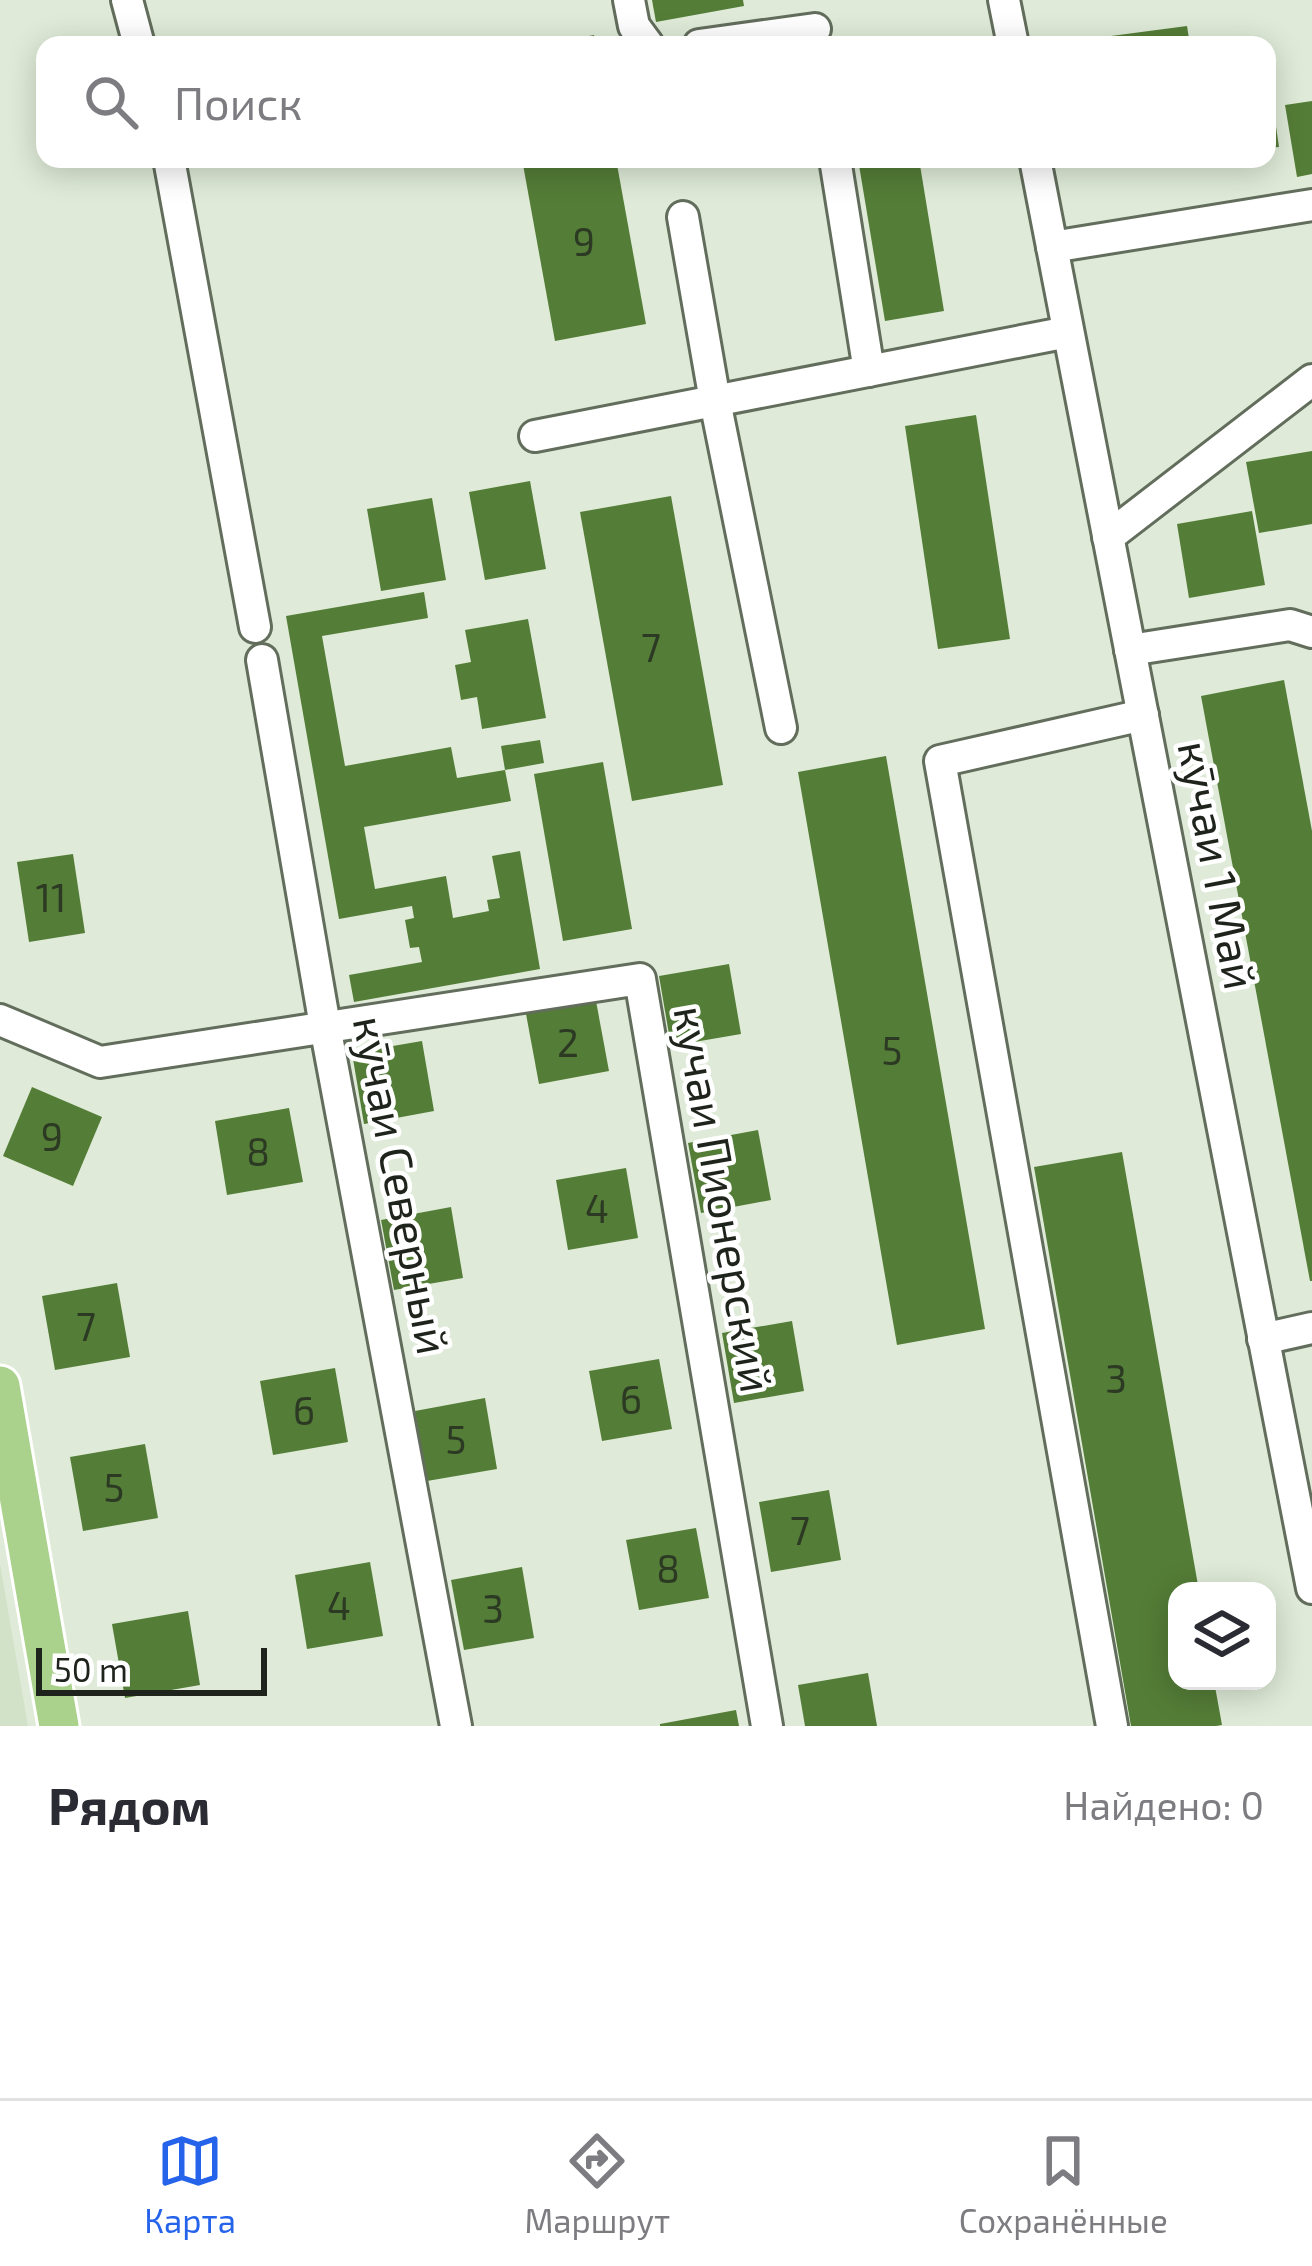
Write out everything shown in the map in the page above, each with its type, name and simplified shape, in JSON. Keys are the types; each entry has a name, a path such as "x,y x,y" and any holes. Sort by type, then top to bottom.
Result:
{"main road":[{"path":"0,1386 59,1726"}],"street":[{"path":"127,0 137,36"},
{"path":"629,0 634,26 641,36"},
{"path":"1004,0 1010,36"},
{"path":"751,36 814,25"},
{"path":"171,168 255,627"},
{"path":"836,168 869,371"},
{"name":"кӯчаи 1 Май","path":"1037,168 1312,1588"},
{"path":"1052,247 1312,206"},
{"path":"682,217 781,728"},
{"path":"535,436 1068,332"},
{"path":"1108,537 1312,380"},
{"path":"1130,650 1290,625 1312,632"},
{"name":"кӯчаи Северный","path":"262,660 456,1726"},
{"path":"1112,1726 940,761 1143,716"},
{"name":"кучаи Пионерский","path":"0,1020 100,1062 640,979 767,1726"},
{"path":"1264,1339 1312,1328"}],"shaded area":[{"path":"0,1564 28,1726 0,1726"}],"building":[{"path":"652,0 743,0 744,6 656,22"},
{"path":"1187,26 1189,36 1111,36"},
{"path":"1312,101 1312,174 1297,177 1285,105"},
{"path":"524,168 618,168 646,324 555,341"},
{"path":"860,168 920,168 944,311 885,321"},
{"path":"976,415 1010,639 938,649 905,426"},
{"path":"1312,451 1312,524 1259,533 1246,462"},
{"path":"530,481 546,569 485,580 469,492"},
{"path":"671,496 723,785 632,801 580,512"},
{"path":"432,498 446,580 381,591 367,509"},
{"path":"1252,511 1265,585 1189,598 1177,524"},
{"path":"424,592 428,618 322,636 345,766 451,747 457,778 505,770 511,801 364,827 375,889 446,876 453,918 489,911 487,900 500,898 492,856 520,851 540,969 354,1002 349,975 422,962 419,947 410,948 405,920 414,918 412,906 339,919 286,616"},
{"path":"528,619 546,718 482,729 477,697 461,700 455,665 471,662 465,630"},
{"path":"1284,680 1312,831 1312,1281 1201,696"},
{"path":"540,740 544,763 505,770 501,746"},
{"path":"886,756 985,1329 897,1345 798,772"},
{"path":"603,762 632,929 563,941 534,774"},
{"path":"73,854 85,933 29,942 17,862"},
{"path":"729,964 741,1034 671,1046 659,976"},
{"path":"596,1001 609,1071 539,1084 526,1014"},
{"path":"422,1041 434,1111 364,1124 352,1053"},
{"path":"32,1087 102,1117 73,1186 3,1156"},
{"path":"289,1108 303,1182 227,1195 215,1121"},
{"path":"758,1130 771,1200 701,1213 688,1143"},
{"path":"1122,1152 1197,1582 1168,1582 1168,1690 1216,1690 1222,1725 1131,1726 1034,1167"},
{"path":"626,1168 638,1238 568,1250 556,1180"},
{"path":"451,1207 463,1278 394,1290 381,1220"},
{"path":"117,1283 130,1357 55,1370 42,1296"},
{"path":"792,1321 804,1391 734,1403 722,1333"},
{"path":"659,1359 672,1429 602,1441 589,1371"},
{"path":"335,1368 348,1442 273,1455 260,1381"},
{"path":"485,1398 497,1469 427,1481 415,1411"},
{"path":"145,1444 158,1518 83,1531 70,1457"},
{"path":"829,1490 841,1560 771,1572 759,1502"},
{"path":"696,1528 709,1598 639,1610 626,1540"},
{"path":"370,1562 383,1636 307,1649 295,1575"},
{"path":"522,1567 534,1638 464,1650 451,1580"},
{"path":"188,1611 200,1685 125,1698 112,1624"},
{"path":"868,1673 877,1726 805,1726 798,1685"},
{"path":"736,1710 739,1726 660,1726 660,1724"}]}
